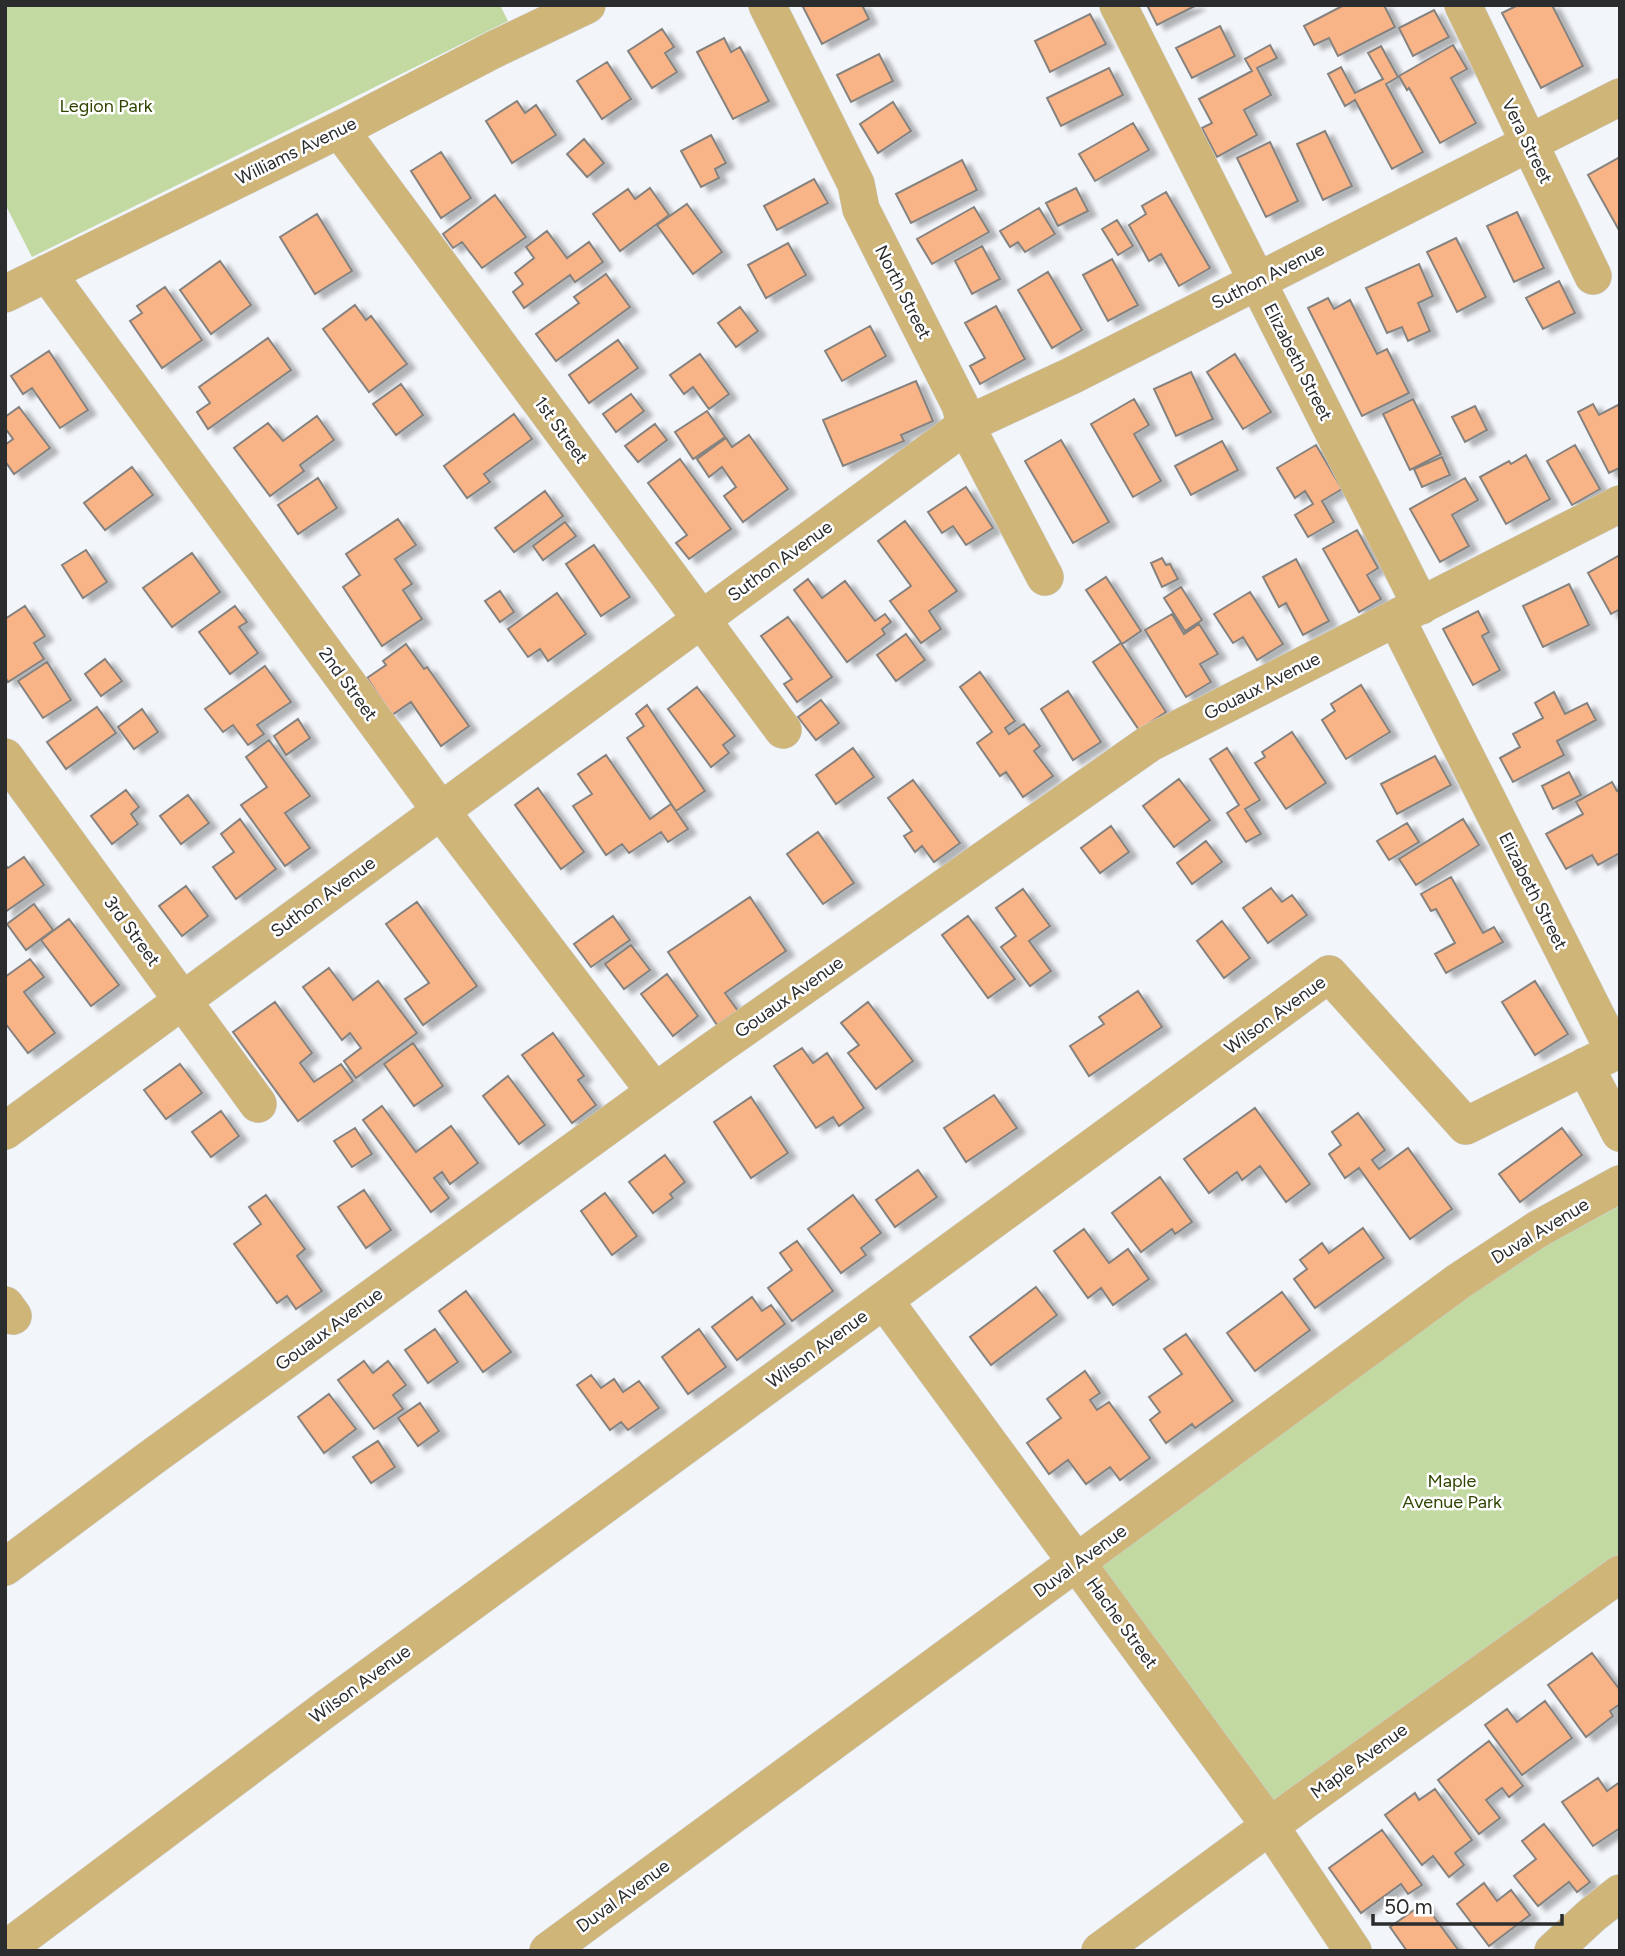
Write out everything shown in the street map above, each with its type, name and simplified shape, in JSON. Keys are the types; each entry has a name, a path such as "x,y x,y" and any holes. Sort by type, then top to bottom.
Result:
{"street":[{"name":"Williams Avenue","path":"6,293 340,130 586,5"},
{"name":"North Street","path":"767,5 856,184 861,209 960,405 966,426 1045,577"},
{"name":"Elizabeth Street","path":"1118,5 1257,281 1606,1055 1620,1133"},
{"name":"Vera Street","path":"1462,5 1592,275"},
{"name":"Suthon Avenue","path":"5,1131 966,426 1071,376 1620,97"},
{"name":"1st Street","path":"340,130 783,730"},
{"name":"2nd Street","path":"47,273 441,811 655,1092"},
{"name":"Gouaux Avenue","path":"5,1567 655,1092 1150,743 1620,505"},
{"name":"3rd Street","path":"5,757 258,1104"},
{"name":"Wilson Avenue","path":"5,1950 338,1700 1329,974 1466,1126 1606,1055"},
{"name":"Duval Avenue","path":"548,1951 1459,1282 1538,1229 1620,1184"},
{"name":"Hache Street","path":"884,1300 1270,1826 1353,1951"},
{"name":"Maple Avenue","path":"1100,1951 1620,1574"},
{"path":"1553,1951 1592,1914 1620,1893"}],"green space":[{"name":"Legion Park","path":"5,5 500,5 508,21 32,257 5,204"},
{"name":"Maple Avenue Park","path":"1620,1184 1620,1574 1270,1826 1077,1562"}],"building":[{"path":"802,5 862,5 869,19 822,44"},
{"path":"1147,5 1197,5 1157,25"},
{"path":"1344,5 1384,5 1395,27 1338,56 1329,38 1314,45 1304,26"},
{"path":"1518,5 1552,5 1583,66 1541,88 1502,13"},
{"path":"1434,10 1449,37 1413,56 1399,28"},
{"path":"1090,14 1106,44 1050,72 1035,41"},
{"path":"1220,26 1235,56 1192,78 1176,48"},
{"path":"662,29 674,47 665,53 677,72 652,88 628,51"},
{"path":"724,38 731,52 740,47 769,101 733,119 697,52"},
{"path":"1270,45 1277,58 1257,68 1271,95 1244,110 1257,135 1217,157 1202,128 1212,123 1199,99 1252,71 1245,59"},
{"path":"1453,45 1467,69 1451,78 1476,123 1440,143 1409,88 1407,90 1399,76"},
{"path":"1381,46 1398,77 1386,84 1423,152 1392,169 1355,100 1345,106 1328,74 1341,67 1355,93 1383,79 1368,53"},
{"path":"879,54 893,81 851,102 837,75"},
{"path":"607,62 631,99 602,119 577,81"},
{"path":"1109,68 1123,95 1061,126 1047,98"},
{"path":"517,101 525,113 536,105 556,135 512,163 486,121"},
{"path":"893,102 911,131 878,153 860,124"},
{"path":"1133,123 1149,150 1095,181 1079,154"},
{"path":"1325,131 1352,186 1323,200 1297,144"},
{"path":"711,135 726,163 715,169 719,178 701,187 681,151"},
{"path":"584,139 604,163 587,177 567,154"},
{"path":"1270,142 1298,201 1266,217 1237,158"},
{"path":"441,152 471,198 441,218 411,171"},
{"path":"1620,157 1620,232 1588,175"},
{"path":"962,160 977,190 911,223 896,194"},
{"path":"814,179 828,203 777,230 764,206"},
{"path":"650,188 669,215 620,251 593,214 628,189 635,199"},
{"path":"1076,188 1088,211 1058,226 1046,203"},
{"path":"1166,192 1210,268 1179,286 1161,254 1149,261 1129,225 1146,214 1142,206"},
{"path":"495,195 526,237 482,268 462,242 453,248 443,234"},
{"path":"687,204 722,252 693,274 657,225"},
{"path":"974,207 989,232 932,264 917,239"},
{"path":"1039,208 1055,234 1025,252 1018,242 1010,247 1000,231"},
{"path":"1517,212 1544,268 1514,282 1487,226"},
{"path":"317,214 352,271 315,294 280,237"},
{"path":"1117,220 1133,246 1118,255 1102,229"},
{"path":"547,231 567,258 589,242 603,262 575,282 570,275 524,308 513,292 523,284 515,273 534,258 526,247"},
{"path":"1456,238 1486,297 1457,312 1427,252"},
{"path":"788,243 806,275 766,298 748,265"},
{"path":"982,246 1000,279 972,294 955,261"},
{"path":"1112,259 1138,305 1108,321 1083,275"},
{"path":"220,261 251,305 211,334 180,290"},
{"path":"1419,264 1433,296 1418,303 1430,331 1408,341 1402,327 1387,333 1366,288"},
{"path":"1048,272 1082,330 1052,348 1018,290"},
{"path":"606,274 630,307 556,361 536,334 579,303 574,297"},
{"path":"1559,281 1575,313 1543,329 1526,298"},
{"path":"165,287 202,340 162,368 130,321 142,313 137,306"},
{"path":"1328,298 1334,309 1350,300 1377,354 1387,349 1409,393 1362,416 1308,308"},
{"path":"355,305 366,320 371,316 407,364 369,392 323,329"},
{"path":"996,306 1025,359 980,384 970,366 985,358 965,323"},
{"path":"740,307 758,331 736,347 718,323"},
{"path":"870,326 886,356 842,381 825,351"},
{"path":"268,338 291,370 208,429 197,412 210,403 199,387"},
{"path":"618,340 638,368 589,403 569,375"},
{"path":"49,351 88,410 60,428 32,388 23,394 11,376"},
{"path":"700,354 729,394 709,409 693,387 684,394 670,375"},
{"path":"1235,354 1271,412 1243,429 1207,372"},
{"path":"1191,372 1213,419 1176,436 1154,389"},
{"path":"916,381 933,421 901,435 904,441 843,466 823,420"},
{"path":"401,384 423,415 396,435 373,404"},
{"path":"631,394 644,411 616,432 603,414"},
{"path":"1134,399 1149,425 1134,434 1161,481 1133,497 1091,424"},
{"path":"1413,399 1441,454 1410,470 1383,414"},
{"path":"1593,404 1599,415 1620,404 1620,470 1619,468 1609,473 1578,412"},
{"path":"1475,406 1487,430 1465,442 1452,417"},
{"path":"19,407 50,448 14,474 5,461 5,445 13,439 5,428 5,417"},
{"path":"707,411 725,437 693,459 675,432"},
{"path":"514,414 532,439 484,474 490,482 467,498 444,466"},
{"path":"317,416 334,440 300,465 304,471 270,496 234,448 268,423 283,441"},
{"path":"655,424 667,440 638,462 625,446"},
{"path":"749,435 788,489 743,522 724,496 736,487 722,467 709,477 697,459 726,438 732,447"},
{"path":"1061,440 1109,522 1073,543 1025,461"},
{"path":"1222,441 1238,470 1191,495 1175,466"},
{"path":"1316,445 1342,489 1322,501 1334,522 1308,537 1295,515 1313,504 1305,491 1295,498 1277,468"},
{"path":"1575,445 1600,489 1572,505 1547,461"},
{"path":"1526,455 1550,499 1506,524 1480,477"},
{"path":"1442,457 1450,475 1422,487 1414,469"},
{"path":"680,459 731,529 689,559 676,543 687,535 648,483"},
{"path":"132,467 153,495 105,530 84,503"},
{"path":"318,478 337,508 298,534 278,505"},
{"path":"1465,478 1478,500 1452,515 1469,546 1440,562 1410,509"},
{"path":"966,487 993,528 966,545 953,526 942,533 928,512"},
{"path":"545,491 563,516 514,552 495,528"},
{"path":"398,519 416,545 395,559 412,584 403,590 422,619 382,646 343,587 360,575 346,554"},
{"path":"905,521 957,591 929,611 941,629 921,643 890,601 911,586 878,541"},
{"path":"565,522 576,536 543,560 533,546"},
{"path":"1357,530 1378,568 1367,575 1381,599 1359,612 1323,549"},
{"path":"594,545 630,597 601,616 566,564"},
{"path":"86,550 107,582 83,598 62,565"},
{"path":"192,553 220,592 172,627 143,588"},
{"path":"1620,555 1620,609 1611,614 1588,573"},
{"path":"1162,558 1166,565 1170,564 1178,579 1162,587 1151,563"},
{"path":"1296,559 1329,621 1303,635 1286,603 1279,607 1263,577"},
{"path":"1106,577 1141,631 1122,644 1086,590"},
{"path":"808,579 822,598 845,581 875,621 885,614 891,622 882,629 885,634 847,662 794,590"},
{"path":"1569,584 1589,625 1543,647 1523,606"},
{"path":"1181,587 1202,620 1185,631 1164,598"},
{"path":"500,591 514,612 500,622 485,601"},
{"path":"1250,592 1283,644 1257,660 1243,637 1233,643 1214,614"},
{"path":"557,593 586,634 548,661 540,649 528,657 508,629"},
{"path":"25,606 45,636 34,643 44,659 8,682 5,677 5,619"},
{"path":"235,606 247,622 239,627 258,653 230,674 199,632"},
{"path":"1478,611 1489,632 1482,636 1500,670 1473,685 1443,629"},
{"path":"1172,614 1184,634 1199,624 1218,654 1200,664 1211,682 1186,697 1145,630"},
{"path":"788,617 832,677 797,702 784,684 792,679 761,636"},
{"path":"906,634 925,660 896,681 877,655"},
{"path":"1121,643 1166,712 1139,730 1093,662"},
{"path":"406,644 424,669 427,667 469,726 441,746 411,702 392,715 367,678 386,665 383,661"},
{"path":"105,659 122,681 101,696 85,674"},
{"path":"47,662 71,700 43,718 18,681"},
{"path":"265,666 291,702 257,725 264,734 248,745 233,725 223,732 205,709"},
{"path":"980,672 1015,721 1005,728 1009,734 1024,724 1040,746 1034,751 1053,776 1023,797 1006,772 1000,776 977,743 992,732 960,687"},
{"path":"1361,685 1390,732 1346,759 1322,720 1335,711 1331,704"},
{"path":"697,687 735,736 723,745 729,753 711,767 668,709"},
{"path":"1068,691 1101,742 1073,760 1041,709"},
{"path":"1554,692 1565,714 1587,703 1596,720 1557,741 1564,755 1513,782 1500,758 1520,747 1513,734 1543,718 1535,703"},
{"path":"821,700 839,723 816,740 798,717"},
{"path":"647,705 705,791 676,811 627,738 644,726 636,714"},
{"path":"97,707 116,733 66,769 47,742"},
{"path":"142,709 158,732 134,749 118,727"},
{"path":"298,719 310,738 286,755 274,736"},
{"path":"1292,732 1326,783 1286,809 1255,763 1265,757 1262,752"},
{"path":"269,740 310,796 285,813 310,848 285,866 241,805 267,787 246,757"},
{"path":"853,748 874,777 836,804 816,775"},
{"path":"1227,748 1260,800 1245,809 1261,834 1246,842 1227,813 1239,805 1210,759"},
{"path":"606,755 650,819 671,804 688,829 668,842 661,832 629,853 622,844 606,855 573,806 592,794 578,774"},
{"path":"1435,756 1451,785 1397,814 1381,784"},
{"path":"1569,772 1581,795 1553,809 1542,786"},
{"path":"1179,779 1210,820 1174,847 1143,806"},
{"path":"913,780 960,843 934,862 922,846 915,852 904,836 912,831 888,798"},
{"path":"1612,782 1617,791 1620,789 1620,853 1598,865 1592,855 1566,869 1546,834 1583,814 1576,802"},
{"path":"538,788 584,852 561,869 515,805"},
{"path":"126,790 139,807 131,814 138,824 112,844 91,816"},
{"path":"188,795 209,823 181,844 160,816"},
{"path":"240,819 276,869 236,899 213,867 234,852 221,834"},
{"path":"1463,819 1479,845 1416,885 1399,859"},
{"path":"1407,823 1419,842 1389,860 1377,841"},
{"path":"1111,826 1129,852 1100,873 1081,848"},
{"path":"818,832 854,883 823,904 787,854"},
{"path":"1206,841 1222,862 1192,884 1177,863"},
{"path":"24,857 44,885 5,912 5,865 8,868"},
{"path":"1451,877 1483,933 1494,927 1503,942 1446,973 1435,954 1455,943 1436,909 1431,911 1421,894"},
{"path":"186,886 208,916 182,936 159,906"},
{"path":"1271,888 1282,902 1292,895 1307,915 1268,943 1243,908"},
{"path":"1023,889 1050,926 1029,941 1051,971 1030,986 1001,947 1016,936 996,908"},
{"path":"750,897 786,951 725,993 738,1011 717,1025 668,952"},
{"path":"417,902 477,986 423,1025 405,999 429,983 386,924"},
{"path":"34,904 53,930 26,950 7,924"},
{"path":"613,916 630,940 591,967 574,944"},
{"path":"968,916 1015,979 988,998 942,935"},
{"path":"69,919 119,985 91,1006 41,940"},
{"path":"1222,921 1250,958 1224,978 1197,941"},
{"path":"631,945 650,970 624,989 605,964"},
{"path":"30,959 44,977 24,992 55,1033 28,1053 5,1023 5,977"},
{"path":"329,968 353,1000 378,981 417,1033 356,1078 344,1061 361,1048 350,1033 342,1040 303,987"},
{"path":"667,974 698,1016 673,1036 641,994"},
{"path":"1535,981 1568,1034 1535,1055 1502,1002"},
{"path":"1138,991 1162,1027 1089,1076 1070,1046 1104,1024 1099,1017"},
{"path":"275,1002 312,1053 300,1063 314,1082 341,1064 353,1081 298,1121 233,1032"},
{"path":"868,1002 913,1061 876,1089 848,1053 859,1045 841,1023"},
{"path":"553,1033 584,1076 578,1080 596,1105 572,1123 522,1055"},
{"path":"413,1043 443,1086 414,1106 384,1064"},
{"path":"802,1048 813,1063 827,1053 864,1108 839,1126 833,1117 816,1128 774,1066"},
{"path":"180,1064 202,1093 166,1119 144,1090"},
{"path":"508,1076 545,1125 519,1144 483,1096"},
{"path":"994,1095 1017,1128 966,1162 944,1128"},
{"path":"751,1097 788,1153 751,1178 714,1122"},
{"path":"382,1106 416,1152 451,1126 478,1163 450,1184 442,1172 434,1178 449,1198 431,1212 363,1120"},
{"path":"1255,1108 1310,1184 1286,1202 1260,1166 1242,1180 1237,1172 1209,1193 1184,1159"},
{"path":"221,1111 239,1136 211,1157 192,1132"},
{"path":"1358,1113 1385,1150 1372,1160 1379,1169 1408,1148 1452,1209 1410,1239 1359,1168 1345,1178 1329,1154 1341,1145 1332,1132"},
{"path":"355,1128 372,1154 352,1167 334,1141"},
{"path":"1562,1128 1582,1155 1520,1202 1499,1174"},
{"path":"665,1155 685,1182 670,1194 673,1198 653,1213 629,1182"},
{"path":"918,1170 937,1197 895,1227 876,1200"},
{"path":"1160,1177 1192,1222 1175,1234 1172,1229 1141,1252 1112,1213"},
{"path":"364,1190 391,1230 366,1248 338,1207"},
{"path":"605,1193 637,1236 612,1255 581,1211"},
{"path":"266,1195 305,1249 297,1256 322,1291 296,1309 287,1296 277,1303 234,1244 261,1224 249,1207"},
{"path":"853,1195 881,1233 861,1248 866,1255 841,1273 808,1229"},
{"path":"1363,1228 1384,1258 1315,1308 1294,1279 1307,1269 1300,1260 1322,1243 1329,1253"},
{"path":"1084,1229 1109,1263 1128,1249 1149,1279 1113,1305 1101,1288 1088,1298 1054,1251"},
{"path":"797,1241 833,1291 792,1321 768,1288 792,1270 780,1253"},
{"path":"1036,1287 1057,1315 991,1365 970,1337"},
{"path":"466,1291 511,1352 483,1372 439,1311"},
{"path":"1282,1292 1310,1330 1255,1371 1227,1333"},
{"path":"752,1297 762,1311 771,1305 785,1324 737,1360 712,1327"},
{"path":"435,1329 458,1362 428,1383 405,1350"},
{"path":"699,1329 726,1367 688,1394 662,1357"},
{"path":"1186,1334 1233,1401 1195,1428 1192,1424 1166,1443 1150,1420 1160,1412 1149,1397 1182,1374 1164,1349"},
{"path":"364,1361 373,1373 388,1361 406,1385 393,1395 403,1409 374,1429 338,1380"},
{"path":"1085,1371 1100,1393 1090,1400 1097,1410 1109,1402 1150,1458 1120,1480 1110,1467 1086,1484 1068,1460 1049,1474 1027,1443 1061,1418 1047,1399"},
{"path":"591,1375 601,1388 614,1379 623,1392 639,1381 659,1408 628,1430 621,1422 610,1430 577,1385"},
{"path":"329,1394 356,1429 324,1453 298,1417"},
{"path":"420,1403 439,1431 418,1446 398,1418"},
{"path":"378,1441 395,1467 371,1483 353,1457"},
{"path":"1592,1653 1620,1690 1620,1704 1610,1711 1613,1716 1586,1737 1548,1685"},
{"path":"1545,1701 1572,1738 1522,1775 1485,1725 1507,1709 1517,1722"},
{"path":"1489,1741 1523,1786 1509,1797 1502,1788 1486,1800 1500,1818 1479,1834 1438,1780"},
{"path":"1598,1778 1607,1791 1620,1782 1620,1828 1593,1846 1562,1802"},
{"path":"1435,1789 1472,1840 1455,1853 1464,1865 1449,1877 1433,1856 1422,1865 1385,1815 1415,1793 1419,1800"},
{"path":"1544,1824 1590,1882 1577,1892 1569,1882 1538,1906 1514,1876 1536,1859 1522,1841"},
{"path":"1382,1830 1422,1885 1408,1894 1401,1884 1361,1913 1329,1868"},
{"path":"1484,1883 1497,1901 1511,1890 1530,1915 1489,1946 1457,1904"},
{"path":"1424,1903 1459,1951 1407,1951 1390,1927"}]}
